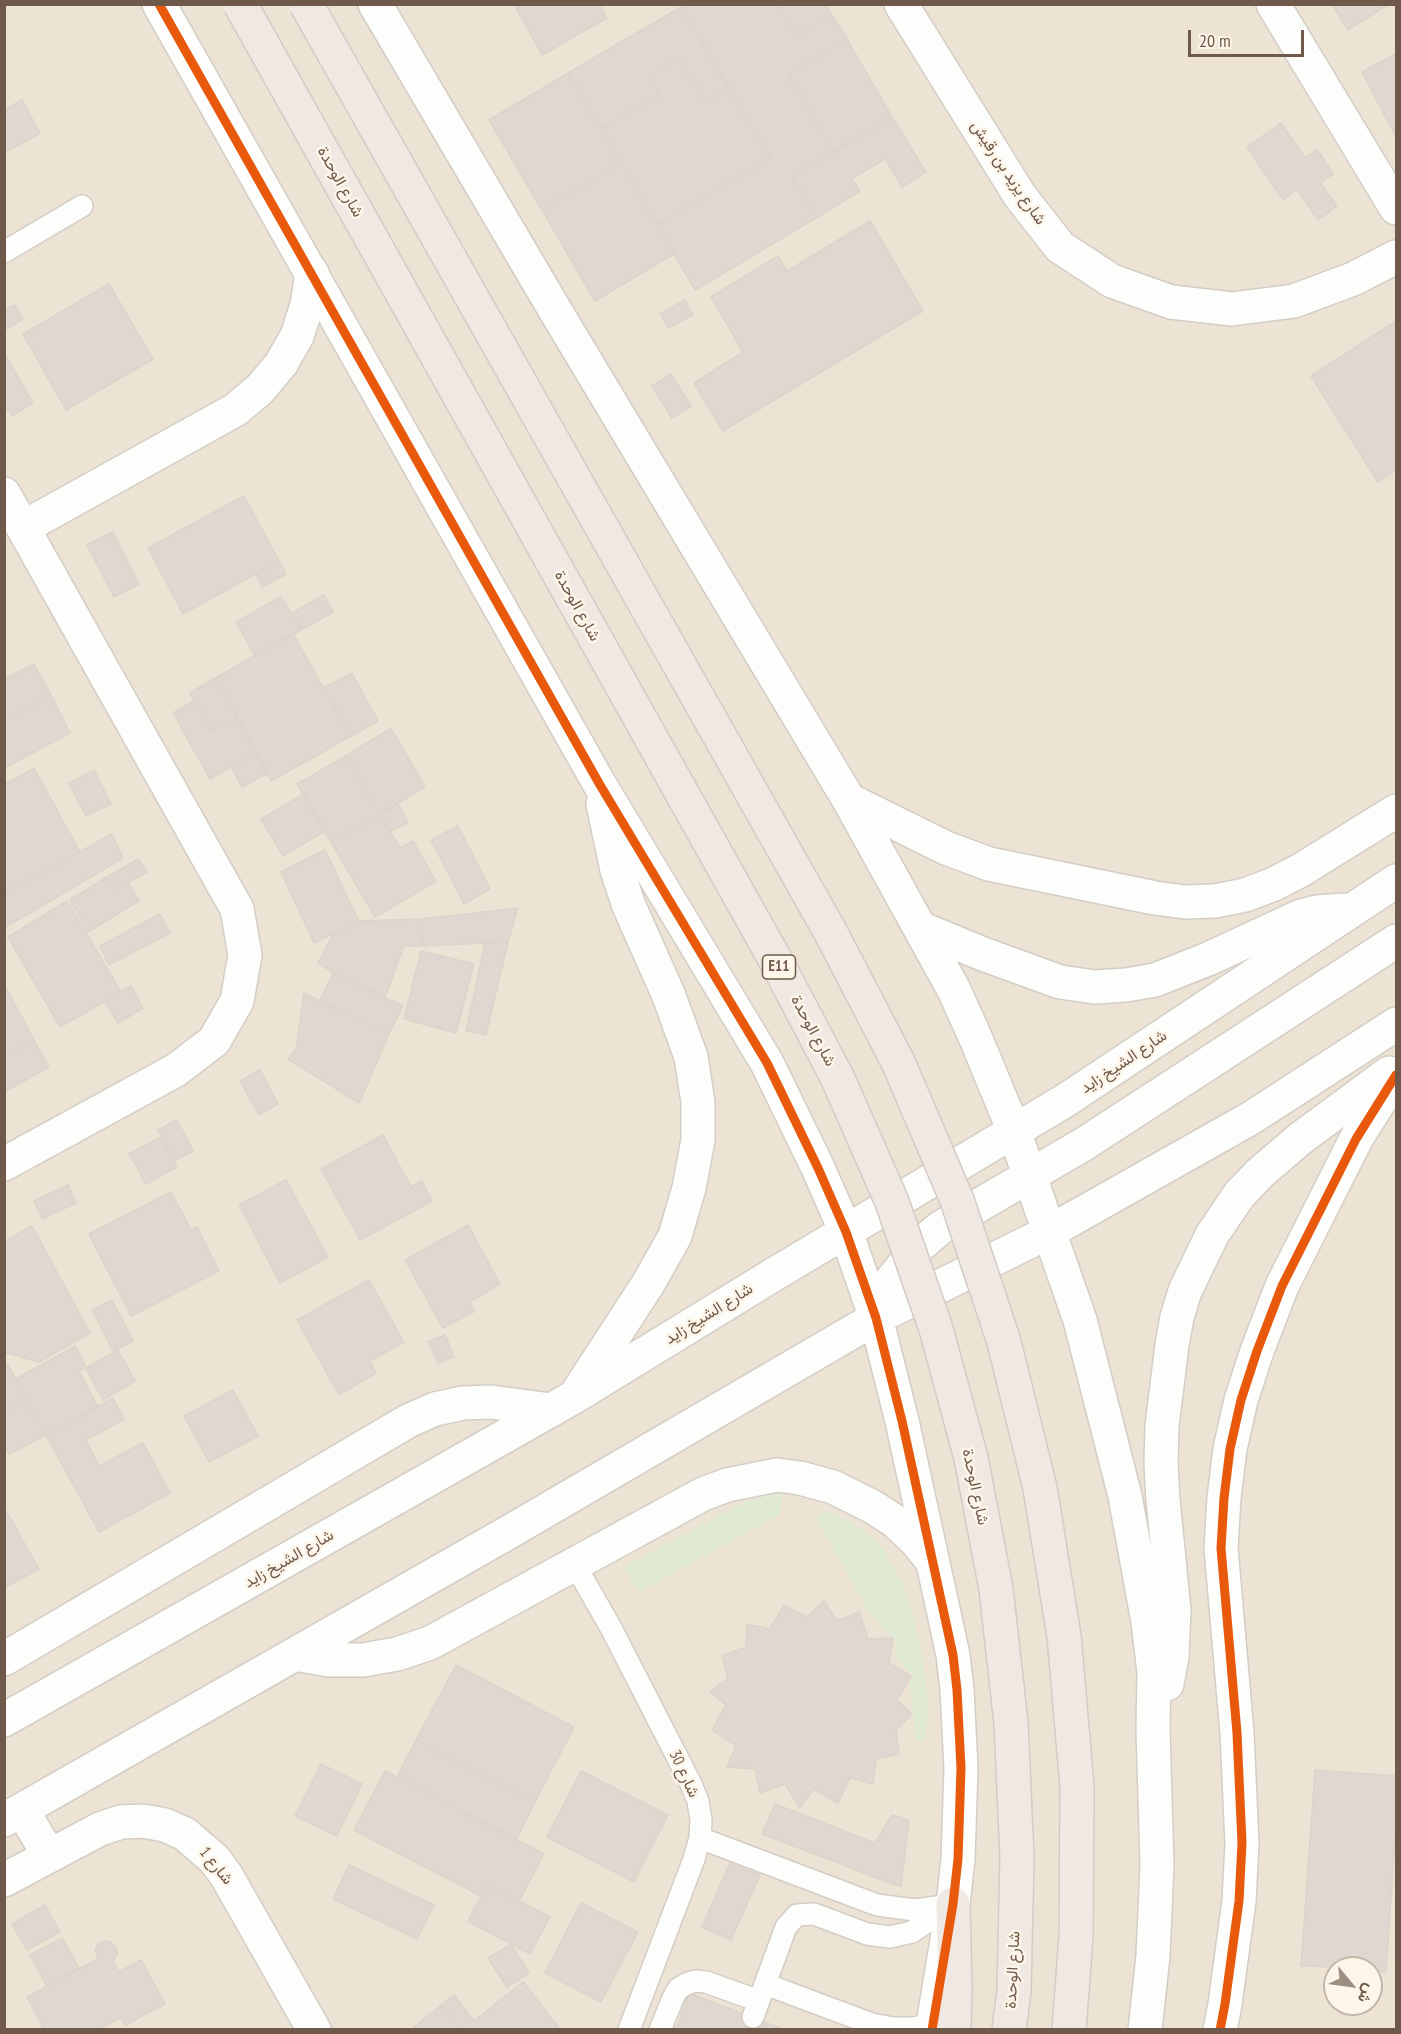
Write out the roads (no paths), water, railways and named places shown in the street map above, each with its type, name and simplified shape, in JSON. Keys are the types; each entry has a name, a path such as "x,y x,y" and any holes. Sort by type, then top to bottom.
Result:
{"highway":[{"name":"شارع الوحدة","path":"240,4 776,961 838,1079 892,1202 945,1361 970,1458 996,1589 1011,1723 1017,1857 1014,1991 1010,2030"},
{"path":"306,4 831,933 898,1062 957,1200 1004,1342 1021,1409 1040,1488 1064,1636 1077,1786 1076,1937 1069,2030"},
{"path":"940,2028 955,1987 953,1904"}],"street":[{"path":"159,4 600,784 767,1063 846,1232 876,1318 902,1421 953,1655 960,1723 961,1814 953,1904"},
{"path":"375,4 555,310 849,800 921,928 965,1014 1014,1131 1080,1320 1125,1496 1148,1622 1154,1672 1153,1729 1157,1865 1153,1956 1145,2030"},
{"name":"شارع يزيد بن رقيش","path":"901,4 1020,196 1059,247 1112,280 1171,302 1232,309 1294,301 1353,279 1396,257"},
{"path":"1273,4 1396,208"},
{"path":"24,526 235,410 260,389 281,364 297,336 307,305 312,273"},
{"path":"4,494 237,909 245,955 237,1001 214,1041 176,1070 4,1164"},
{"path":"4,1659 408,1421 435,1409 463,1403 562,1403 648,1284 675,1236 690,1188 698,1140 698,1102 691,1057 669,996 626,897 608,831 600,784"},
{"path":"849,800 946,848 989,864 1185,902 1215,901 1245,895 1274,884 1301,870 1396,811"},
{"name":"شارع الشيخ زايد","path":"4,1720 562,1403 1066,1100 1396,881"},
{"path":"921,928 983,954 1050,978 1095,987 1155,980 1208,959 1301,916 1317,912 1352,910"},
{"path":"876,1318 890,1282 919,1246 940,1228 1084,1144 1396,941"},
{"path":"49,1855 13,1815 560,1503 876,1318 1049,1232 1251,1118 1396,1024"},
{"path":"1153,1729 1168,1680 1174,1633 1161,1463 1166,1384 1177,1317 1185,1291 1212,1235 1239,1195 1260,1173 1302,1137 1396,1067"},
{"path":"1220,2030 1239,1901 1242,1843 1237,1732 1221,1548 1230,1449 1241,1400 1282,1286 1356,1139 1396,1075"},
{"path":"295,1654 329,1660 363,1660 398,1654 430,1643 703,1494 727,1485 777,1475 800,1478 833,1487 873,1507 896,1522 933,1562"},
{"name":"شارع 1","path":"4,1880 100,1829 121,1822 143,1821 165,1825 185,1834 214,1859 226,1875 314,2030"}],"lane":[{"path":"4,252 82,207"},
{"name":"شارع 30","path":"575,1565 611,1628 691,1784 698,1802 701,1820 700,1838 629,2030"},
{"path":"700,1838 877,1905 915,1910 953,1904"},
{"path":"759,2001 786,1927 797,1915 814,1914 867,1934 890,1937 912,1932 953,1904"},
{"path":"660,2030 678,1989 695,1981 706,1982 759,2001 871,2027 940,2028"}]}
